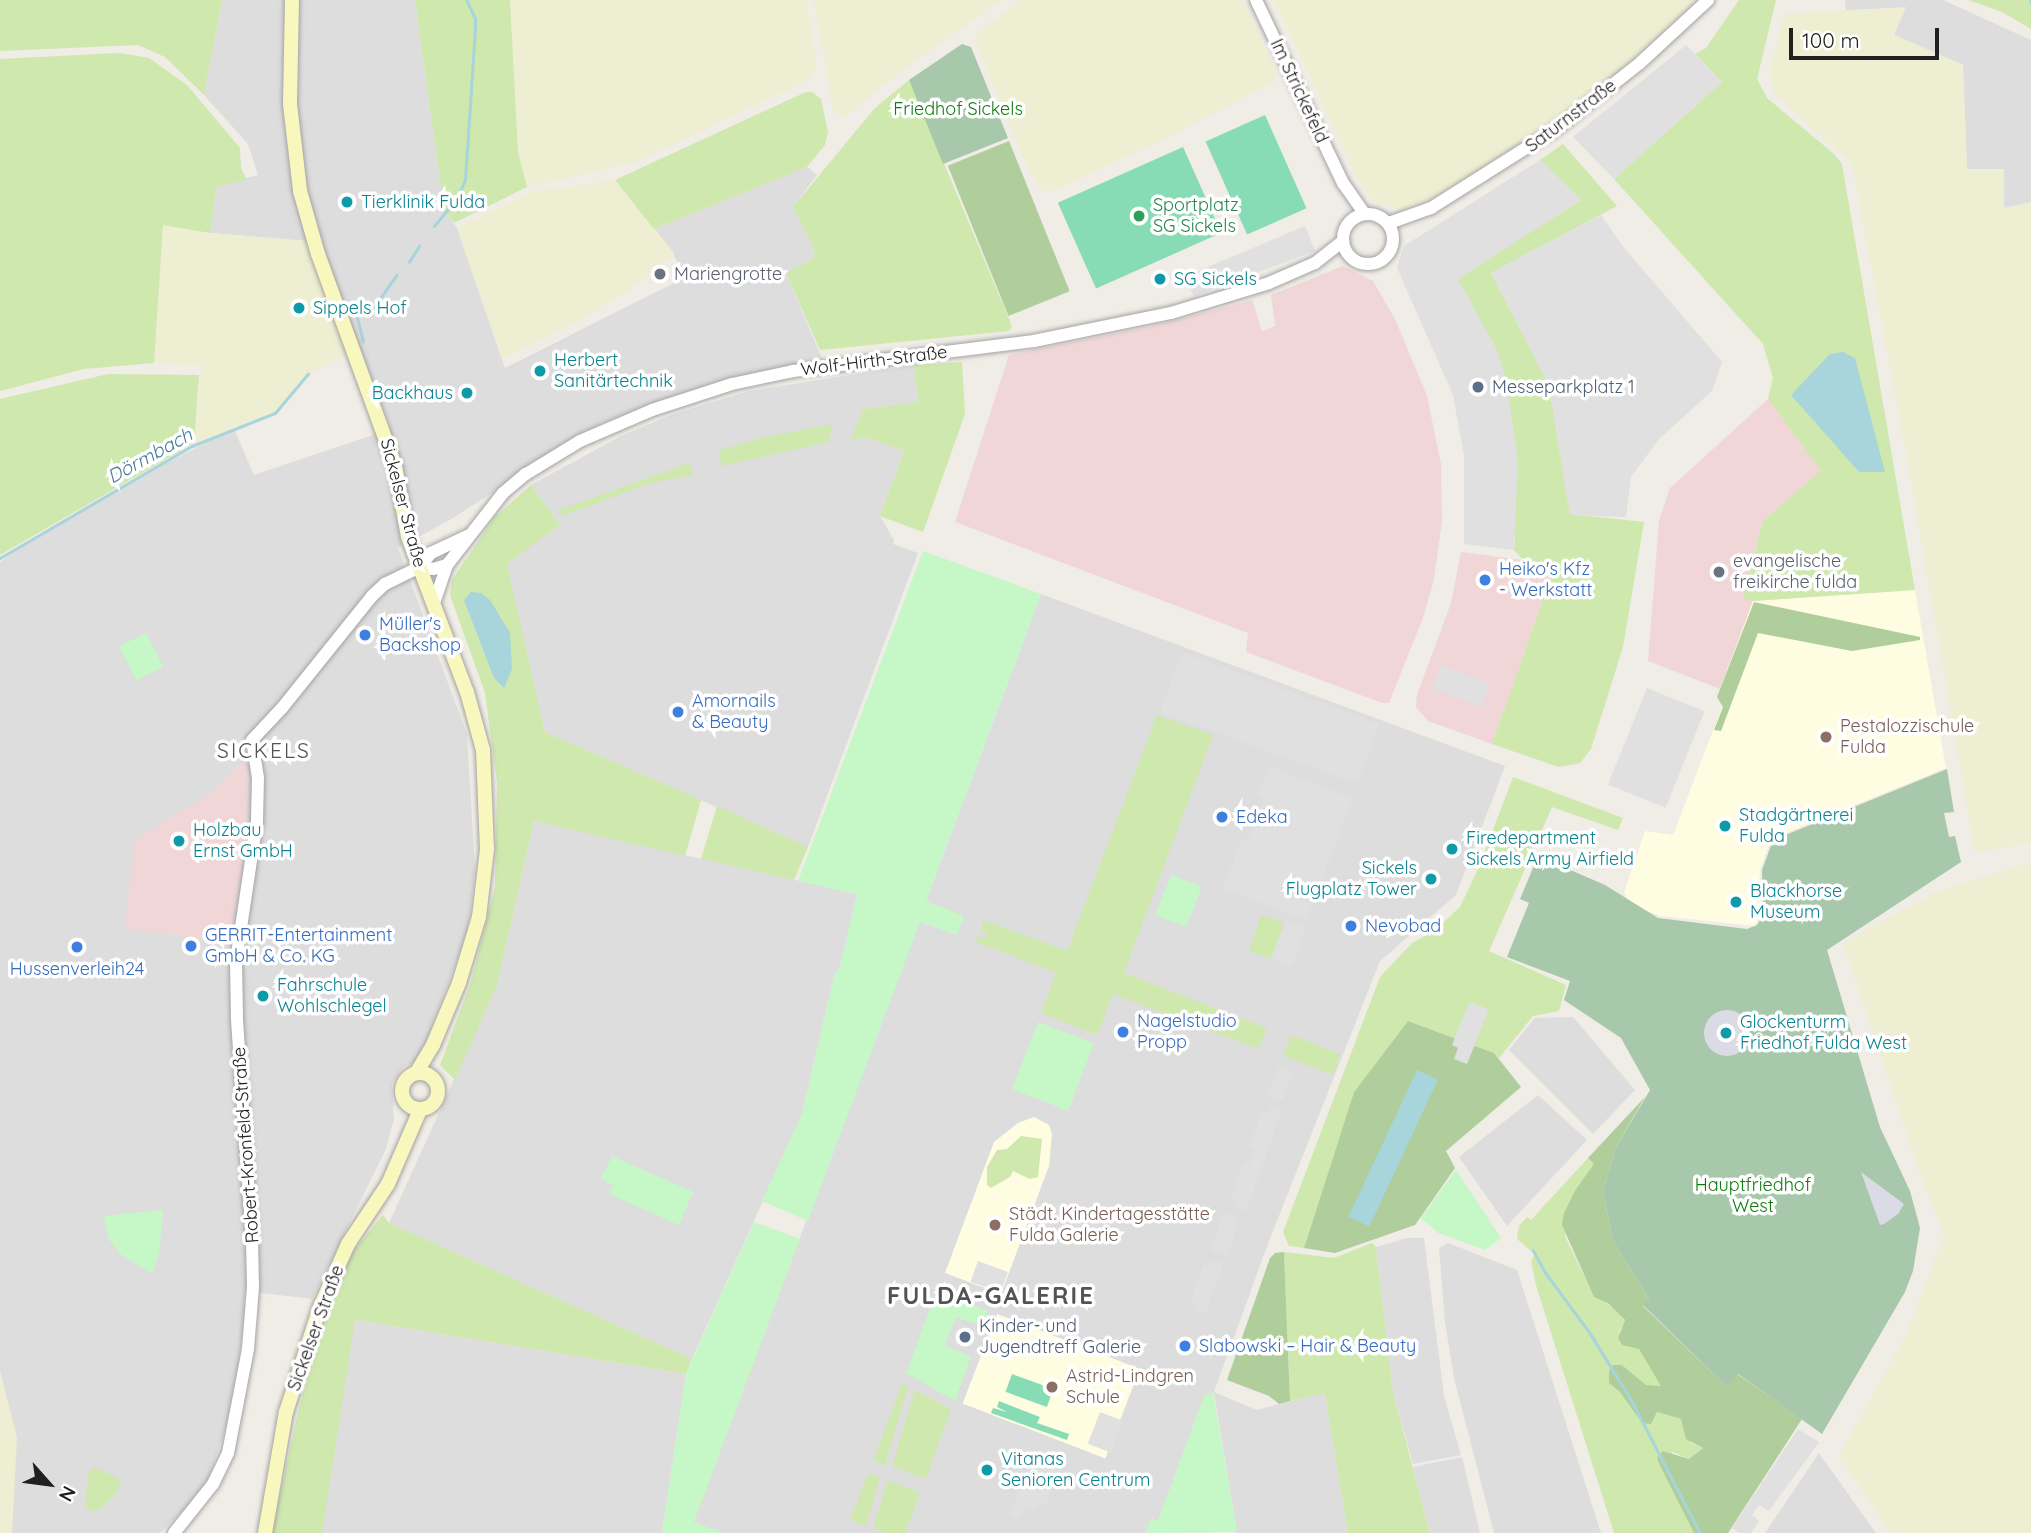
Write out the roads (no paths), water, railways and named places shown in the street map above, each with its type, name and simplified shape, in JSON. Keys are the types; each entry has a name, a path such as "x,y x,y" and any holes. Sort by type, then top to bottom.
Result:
{"main road":[{"name":"Sickelser Straße","path":"292,0 290,104 300,191 318,254 395,465 408,537 467,692 483,750 487,849 474,937 433,1045 416,1073"},
{"name":"Sickelser Straße","path":"433,1045 435,1080"},
{"path":"416,1073 425,1073 435,1080 437,1097 430,1106 414,1108 402,1097 401,1088 405,1080 416,1073"},
{"name":"Sickelser Straße","path":"265,1533 280,1439 309,1338 340,1259 388,1184 407,1138 414,1108"}],"street":[{"name":"Im Strickefeld","path":"1256,0 1343,183 1365,214"},
{"name":"Saturnstraße","path":"1394,237 1421,214 1492,172 1569,120 1640,63 1708,0"},
{"name":"Im Strickefeld","path":"1343,183 1352,220"},
{"path":"1365,214 1378,215 1388,223 1394,237 1390,253 1377,263 1369,265 1353,260 1343,241 1352,220 1365,214"},
{"name":"Saturnstraße","path":"1388,223 1421,214"},
{"name":"Wolf-Hirth-Straße","path":"1315,263 1343,241"},
{"name":"Wolf-Hirth-Straße","path":"434,603 447,565 503,493 548,459 611,426 706,392 760,377 825,365 964,350 1089,332 1221,299 1315,263 1353,260"},
{"name":"Wolf-Hirth-Straße","path":"420,567 431,553 470,535"},
{"path":"420,567 433,569 447,565"},
{"name":"Robert-Kronfeld-Straße","path":"174,1533 213,1484 228,1453 248,1349 253,1287 252,1240 237,1018 236,961 257,821 258,778 252,740 276,715 372,596 385,584 420,567"}],"water":[{"path":"1843,352 1855,358 1885,472 1859,472 1791,395 1830,354"},
{"path":"471,592 481,593 490,600 510,633 512,669 504,688 494,678 464,600"},
{"path":"1417,1070 1438,1080 1369,1227 1349,1217"}],"waterway":[{"name":"Dörmbach","path":"434,226 456,200 465,180 475,30 475,19 466,0"},
{"name":"Dörmbach","path":"409,262 419,246"},
{"name":"Dörmbach","path":"363,342 356,314 374,307 396,275"},
{"name":"Dörmbach","path":"0,558 192,446 275,413 308,374"},
{"path":"1533,1250 1545,1272 1590,1333 1632,1401 1700,1533"}],"place":[{"name":"Tierklinik Fulda","path":"347,202"},
{"name":"Sportplatz SG Sickels","path":"1139,216"},
{"name":"Mariengrotte","path":"660,274"},
{"name":"SG Sickels","path":"1160,279"},
{"name":"Sippels Hof","path":"299,308"},
{"name":"Herbert Sanitärtechnik","path":"540,371"},
{"name":"Messeparkplatz 1","path":"1478,387"},
{"name":"Backhaus","path":"467,393"},
{"name":"evangelische freikirche fulda","path":"1719,572"},
{"name":"Heiko's Kfz - Werkstatt","path":"1485,580"},
{"name":"Müller's Backshop","path":"365,635"},
{"name":"Amornails & Beauty","path":"678,712"},
{"name":"Pestalozzischule Fulda","path":"1826,737"},
{"name":"Edeka","path":"1222,817"},
{"name":"Stadgärtnerei Fulda","path":"1725,826"},
{"name":"Holzbau Ernst GmbH","path":"179,841"},
{"name":"Firedepartment Sickels Army Airfield","path":"1452,849"},
{"name":"Sickels Flugplatz Tower","path":"1431,879"},
{"name":"Blackhorse Museum","path":"1736,902"},
{"name":"Nevobad","path":"1351,926"},
{"name":"GERRIT-Entertainment GmbH & Co. KG","path":"191,946"},
{"name":"Hussenverleih24","path":"77,947"},
{"name":"Fahrschule Wohlschlegel","path":"263,996"},
{"name":"Nagelstudio Propp","path":"1123,1032"},
{"name":"Glockenturm Friedhof Fulda West","path":"1726,1033"},
{"name":"Städt. Kindertagesstätte Fulda Galerie","path":"995,1225"},
{"name":"Kinder- und Jugendtreff Galerie","path":"965,1337"},
{"name":"Slabowski – Hair & Beauty","path":"1185,1346"},
{"name":"Astrid-Lindgren Schule","path":"1052,1387"},
{"name":"Vitanas Senioren Centrum","path":"987,1470"}],"district":[{"name":"SICKELS","path":"264,750"},
{"name":"FULDA-GALERIE","path":"991,1296"}],"park label":[{"name":"Friedhof Sickels","path":"958,109"},
{"name":"Hauptfriedhof West","path":"1753,1196"}]}
